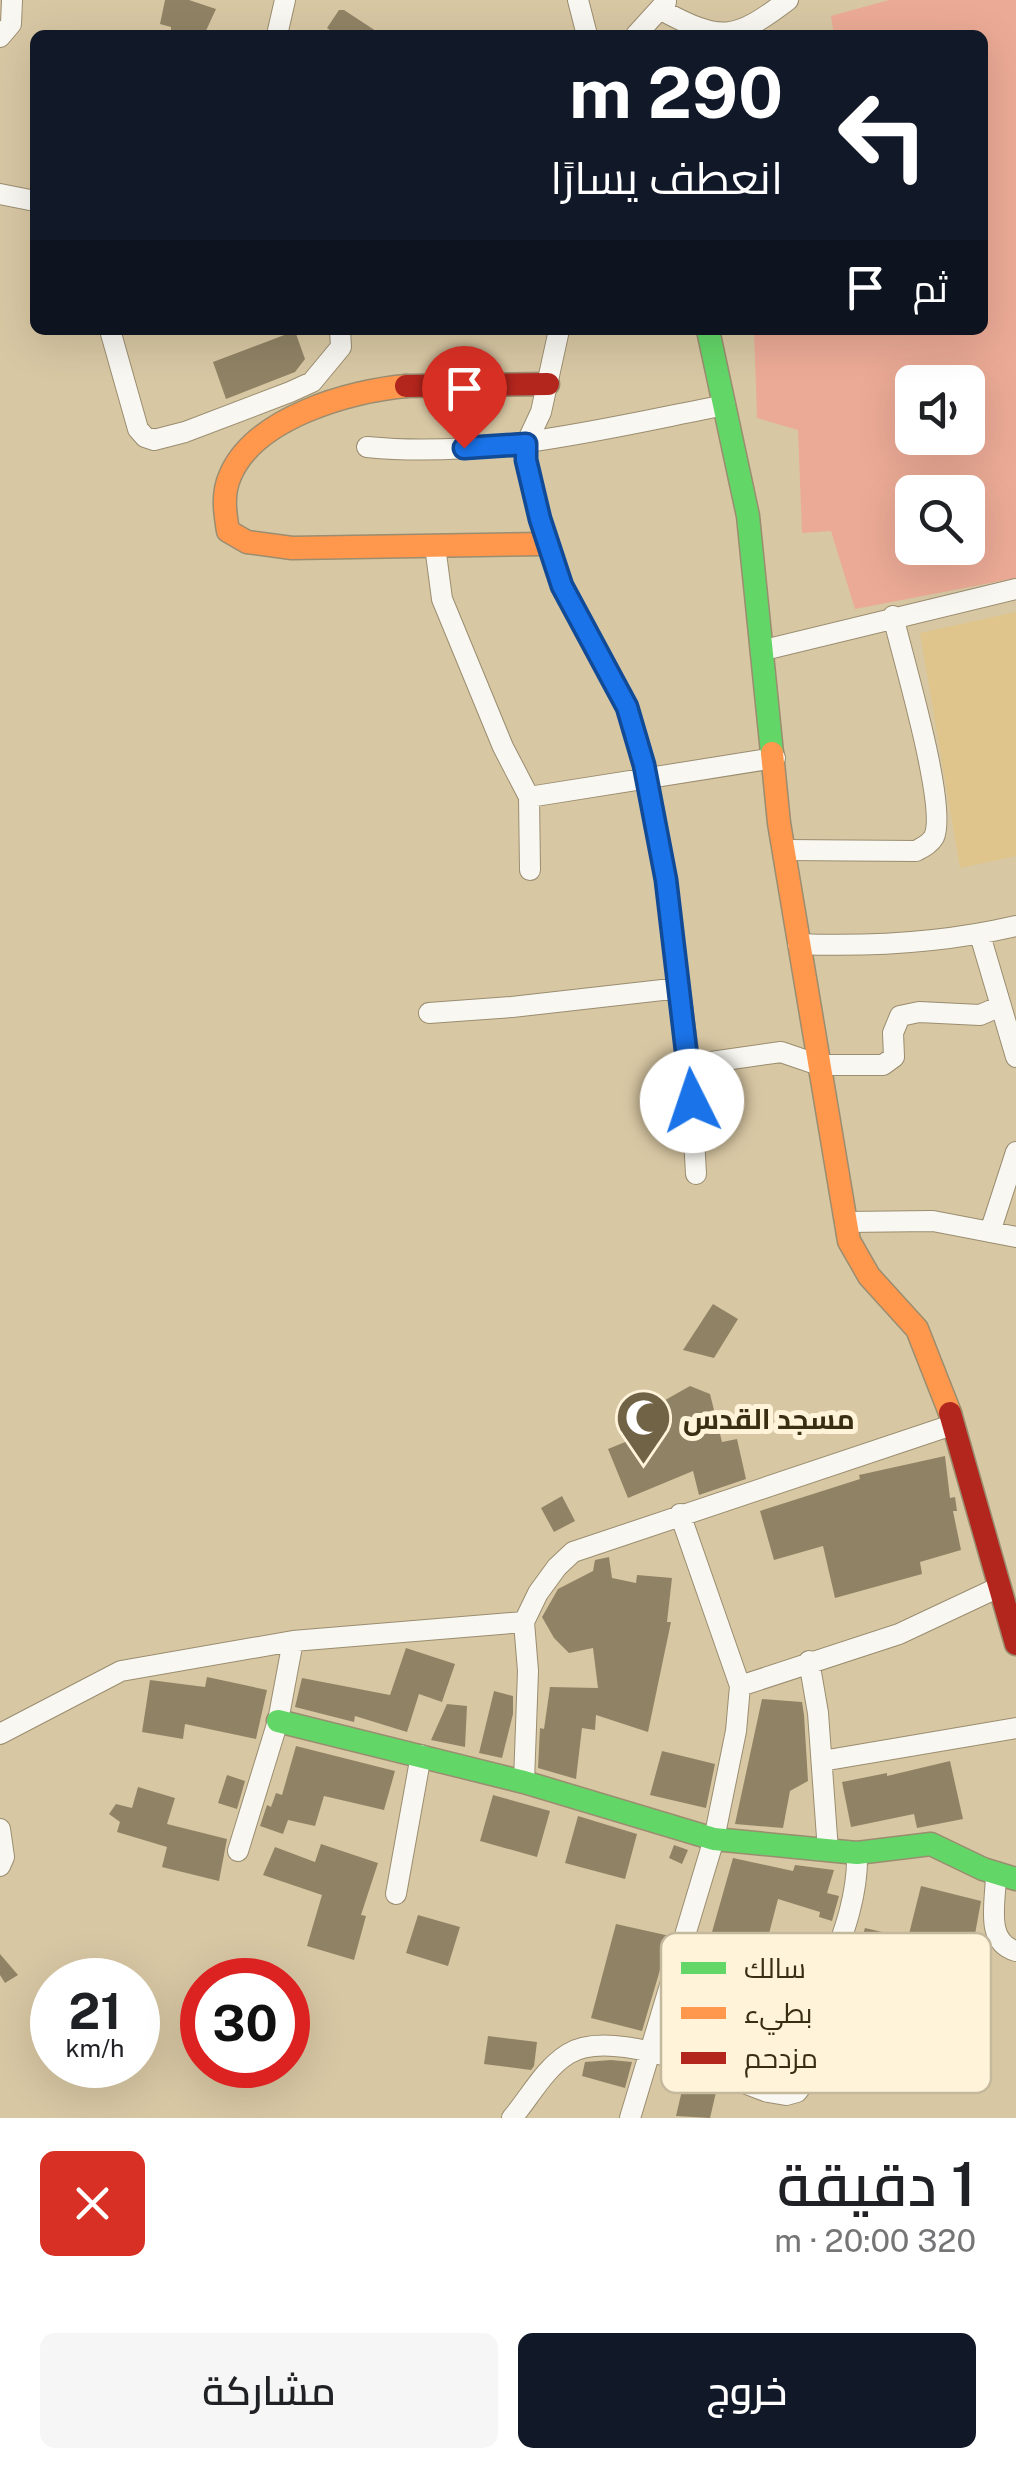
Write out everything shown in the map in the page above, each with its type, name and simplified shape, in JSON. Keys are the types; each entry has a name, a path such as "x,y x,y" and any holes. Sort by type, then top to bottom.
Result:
{"street":[{"path":"0,37 10,24 12,0"},
{"path":"278,30 284,0"},
{"path":"578,0 586,30"},
{"path":"739,30 760,21 788,0"},
{"path":"641,30 664,5 694,27 713,30"},
{"path":"0,194 30,200"},
{"path":"111,335 138,430 154,440 185,432 312,382 340,347 340,335"},
{"path":"557,335 548,384 526,444 526,460 562,586 627,707 645,780 666,880 690,1065 696,1174"},
{"path":"709,335 748,516 780,822 845,1222 853,1252 864,1269 905,1312 924,1340 1016,1644"},
{"path":"547,544 292,548 247,542 227,528 226,478 250,448 290,418 351,392 392,386 548,384"},
{"path":"367,447 420,451 526,444 725,406"},
{"path":"435,546 442,598 503,748 528,797 530,870"},
{"path":"764,650 1016,589"},
{"path":"785,850 916,851 928,845 935,835 933,786 893,616"},
{"path":"528,797 775,758"},
{"path":"798,944 871,947 980,935 1016,926"},
{"path":"980,935 1016,1057"},
{"path":"429,1013 680,988"},
{"path":"690,1065 781,1052 819,1064 888,1063 895,1050 896,1022 908,1012 980,1015 1000,1006"},
{"path":"990,1232 1016,1154"},
{"path":"845,1222 933,1221 1016,1238"},
{"path":"524,1782 528,1671 524,1622 556,1567 573,1552 952,1425"},
{"path":"680,1514 740,1686 736,1731 714,1840 686,1933"},
{"path":"740,1686 899,1634 997,1588"},
{"path":"0,1734 121,1671 294,1640 524,1622"},
{"path":"238,1851 278,1721 294,1640"},
{"path":"809,1661 822,1760 828,1851"},
{"path":"278,1721 524,1782 714,1840 856,1853 931,1844 1006,1877 995,1933 1001,1944 1016,1952"},
{"path":"822,1760 1016,1728"},
{"path":"396,1894 421,1755"},
{"path":"0,1829 4,1857 0,1866"},
{"path":"843,1933 854,1891 856,1853"},
{"path":"630,2118 661,2016"},
{"path":"512,2118 551,2068 570,2053 604,2043 661,2056"}],"shaded area":[{"path":"889,0 1016,0 1016,578 855,609 831,531 802,533 798,430 757,418 754,335 988,335 988,30 833,30 831,16"},
{"path":"1016,612 1016,856 960,868 920,633"}],"building":[{"path":"165,0 189,0 216,9 206,30 171,30 160,24"},
{"path":"339,10 344,10 374,30 330,30 327,28"},
{"path":"284,335 296,335 305,359 295,372 226,399 213,362"},
{"path":"713,1304 738,1319 714,1358 683,1350"},
{"path":"690,1386 710,1394 722,1442 737,1439 746,1479 699,1495 693,1471 628,1498 608,1449 672,1423 660,1403"},
{"path":"945,1456 961,1550 920,1562 922,1574 835,1598 823,1546 774,1560 760,1511 860,1479 859,1475"},
{"path":"562,1496 575,1521 554,1532 541,1508"},
{"path":"609,1557 612,1578 636,1583 637,1575 672,1578 667,1622 671,1622 648,1732 596,1715 595,1730 582,1728 576,1779 538,1768 540,1728 544,1729 550,1687 598,1688 593,1648 569,1653 542,1617 558,1589 593,1571 595,1560"},
{"path":"406,1648 455,1664 442,1702 419,1694 407,1732 355,1716 354,1722 295,1707 302,1678 390,1695"},
{"path":"207,1677 267,1690 256,1739 185,1724 183,1739 142,1732 150,1680 205,1687"},
{"path":"494,1691 513,1696 513,1714 502,1758 479,1753"},
{"path":"762,1699 802,1702 808,1781 790,1791 783,1828 735,1824"},
{"path":"447,1704 467,1706 465,1747 431,1740"},
{"path":"296,1746 395,1771 384,1810 324,1796 315,1826 288,1820 283,1834 260,1826 267,1805 271,1807 276,1793 282,1795"},
{"path":"662,1751 715,1764 706,1808 650,1795"},
{"path":"950,1761 963,1819 917,1828 914,1814 851,1827 842,1782"},
{"path":"227,1775 245,1781 237,1809 218,1803"},
{"path":"138,1787 175,1798 167,1824 227,1839 219,1881 162,1867 167,1847 117,1832 120,1822 109,1814 116,1804 132,1808"},
{"path":"493,1795 550,1811 537,1857 480,1841"},
{"path":"578,1816 637,1834 625,1879 565,1863"},
{"path":"321,1844 378,1863 361,1915 366,1916 354,1960 307,1946 322,1895 263,1875 275,1847 315,1862"},
{"path":"674,1845 688,1850 682,1864 669,1858"},
{"path":"733,1858 793,1871 795,1865 834,1870 827,1893 839,1896 832,1921 819,1917 820,1912 778,1899 769,1933 712,1933"},
{"path":"921,1886 981,1901 975,1933 909,1933"},
{"path":"418,1915 460,1927 448,1966 406,1953"},
{"path":"616,1924 661,1934 661,1967 642,2031 591,2018"},
{"path":"0,1954 18,1975 5,1983 0,1975"},
{"path":"488,2036 537,2042 534,2066 531,2070 484,2064"},
{"path":"585,2062 632,2062 625,2088 582,2076"},
{"path":"681,2093 716,2093 710,2118 676,2116"}],"traffic: fast":[{"path":"709,335 748,516 772,753"},
{"path":"278,1721 524,1782 714,1839 857,1853 931,1844 983,1869 1016,1879"}],"traffic: slow":[{"path":"406,386 332,401 281,423 260,438 242,456 227,483 228,531 247,542 292,548 547,544"},
{"path":"772,753 779,823 849,1241 869,1276 917,1329 950,1413"}],"traffic: jam":[{"path":"406,386 548,384"},
{"path":"950,1413 1016,1644"}],"place":[{"name":"مسجد القدس","path":"644,1467"}],"route":[{"path":"464,448 526,444 540,519 562,586 633,722 666,880 692,1101"}]}
